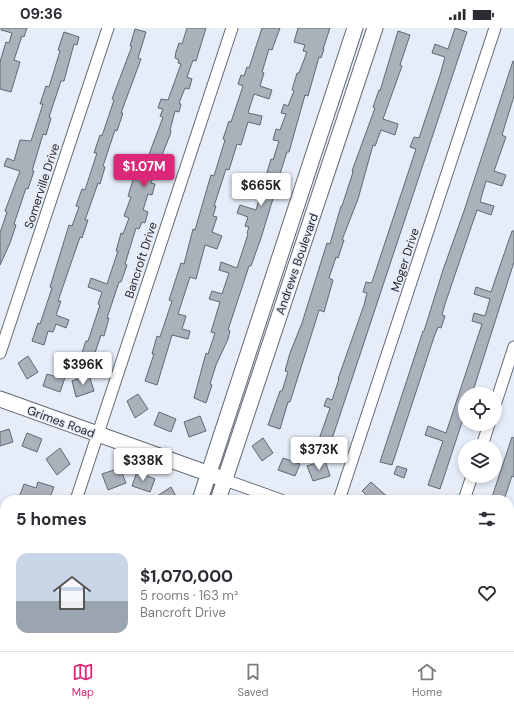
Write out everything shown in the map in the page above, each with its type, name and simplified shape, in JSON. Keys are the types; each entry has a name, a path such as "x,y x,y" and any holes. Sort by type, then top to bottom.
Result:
{"street":[{"name":"Somerville Drive","path":"0,353 108,28"},
{"name":"Bancroft Drive","path":"78,495 232,28"},
{"name":"Andrews Boulevard","path":"202,495 355,28"},
{"name":"Andrews Boulevard","path":"220,495 375,28"},
{"name":"Moger Drive","path":"341,495 495,28"},
{"path":"501,387 514,347"},
{"name":"Grimes Road","path":"0,399 267,495"},
{"path":"466,495 470,483"}],"building":[{"path":"1,28 27,28 24,37 22,36 14,60 20,62 11,92 0,89 0,62 6,42 9,43 12,33 1,30"},
{"path":"187,28 206,28 196,61 193,60 187,77 192,79 189,89 185,88 179,103 181,104 179,112 175,111 170,135 151,183 155,184 152,195 148,194 143,210 148,212 145,223 142,222 139,229 136,228 125,264 127,265 121,282 119,282 107,318 109,318 104,336 101,335 92,362 80,358 86,341 88,341 100,305 98,304 102,292 88,287 91,278 107,284 118,251 116,251 121,233 123,234 129,218 124,216 131,197 128,196 134,177 140,178 163,117 160,116 163,109 158,108 161,99 168,100 181,64 178,63 179,60 175,58 176,52 179,43 182,44"},
{"path":"262,28 280,28 272,50 269,49 262,72 264,73 260,86 272,90 269,99 254,94 248,113 262,116 260,125 248,122 241,145 237,144 229,170 226,169 214,206 216,206 213,216 217,217 212,232 222,236 217,249 205,245 196,279 190,277 178,314 186,316 182,329 190,331 188,339 172,335 157,385 145,381 154,354 152,354 157,336 160,337 172,301 169,300 181,263 184,264 193,229 195,230 211,175 214,176 225,140 223,139 229,121 231,122 243,86 238,84 241,75 244,76 247,67 249,68"},
{"path":"298,28 330,28 321,58 319,57 308,96 305,95 289,152 287,152 261,238 251,266 249,266 228,330 230,331 228,339 216,365 210,384 212,385 206,403 194,398 206,353 208,354 215,333 211,332 220,302 209,299 212,291 222,294 229,273 219,270 221,262 237,268 249,227 245,226 248,217 237,213 240,205 256,210 271,159 273,160 279,141 273,140 276,129 280,130 286,114 281,113 284,104 288,106 294,91 292,90 297,73 299,73 307,52 303,51 305,45 294,42"},
{"path":"455,28 467,32 329,448 317,445 330,408 324,406 327,398 332,400 364,305 367,293 363,292 366,282 372,282 416,149 410,147 414,137 419,138 440,75 445,57 432,53 435,44 448,49"},
{"path":"135,29 146,32 138,58 141,59 121,113 123,113 117,131 115,130 103,166 105,167 100,184 98,183 85,220 88,220 82,238 80,237 58,301 61,301 56,315 69,320 66,328 56,324 53,332 48,331 44,345 32,341 38,323 40,324 52,288 50,287 69,225 72,226 79,207 76,206 82,189 85,190 97,153 94,153 100,135 102,136 114,100 112,99 132,46 130,46"},
{"path":"398,31 410,35 400,65 402,66 383,119 398,124 395,135 381,130 375,146 373,145 358,199 342,240 344,240 338,258 336,257 329,278 333,280 324,312 319,310 280,429 268,425 280,391 282,391 288,372 285,371 290,353 302,323 327,243 330,244 353,172 352,171 375,108 373,107 379,90 380,91"},
{"path":"64,32 79,37 77,45 74,44 64,81 61,81 49,117 51,118 46,135 43,134 32,171 34,171 28,189 26,188 14,224 16,225 10,243 0,265 0,233 7,212 5,211 20,171 4,166 7,158 14,161 20,140 31,141 43,104 40,104 46,86 49,87"},
{"path":"513,61 514,96 502,135 506,137 494,171 506,175 502,186 486,181 480,202 494,206 491,215 477,210 445,304 442,315 445,316 441,328 438,327 434,337 392,465 380,462 464,211"},
{"path":"512,231 514,231 514,262 474,387 461,387 482,324 472,321 474,313 485,316 490,299 474,294 476,287 491,292"},
{"path":"28,356 38,372 27,379 18,363"},
{"path":"60,369 67,372 60,392 43,386 47,374 57,377"},
{"path":"89,375 94,391 76,397 72,381"},
{"path":"138,394 148,409 135,418 127,401"},
{"path":"458,397 459,431 440,489 428,485 443,441 425,435 428,426 446,433"},
{"path":"159,412 176,419 171,432 154,425"},
{"path":"200,416 206,431 189,437 184,422"},
{"path":"9,429 13,442 0,446 0,432"},
{"path":"27,433 42,439 37,452 22,446"},
{"path":"512,437 514,438 514,477 512,476 506,495 493,495 497,483 502,483 502,467"},
{"path":"263,438 273,453 262,461 252,446"},
{"path":"60,448 70,464 57,475 46,459"},
{"path":"283,458 300,464 295,476 278,470"},
{"path":"325,460 330,476 313,481 307,466"},
{"path":"397,466 407,469 404,478 394,474"},
{"path":"120,468 126,483 108,490 102,474"},
{"path":"137,472 155,479 150,492 132,486"},
{"path":"38,482 54,487 51,495 20,495 24,484 36,488"},
{"path":"371,482 385,495 366,495 362,491"},
{"path":"171,487 175,495 159,495"}]}
